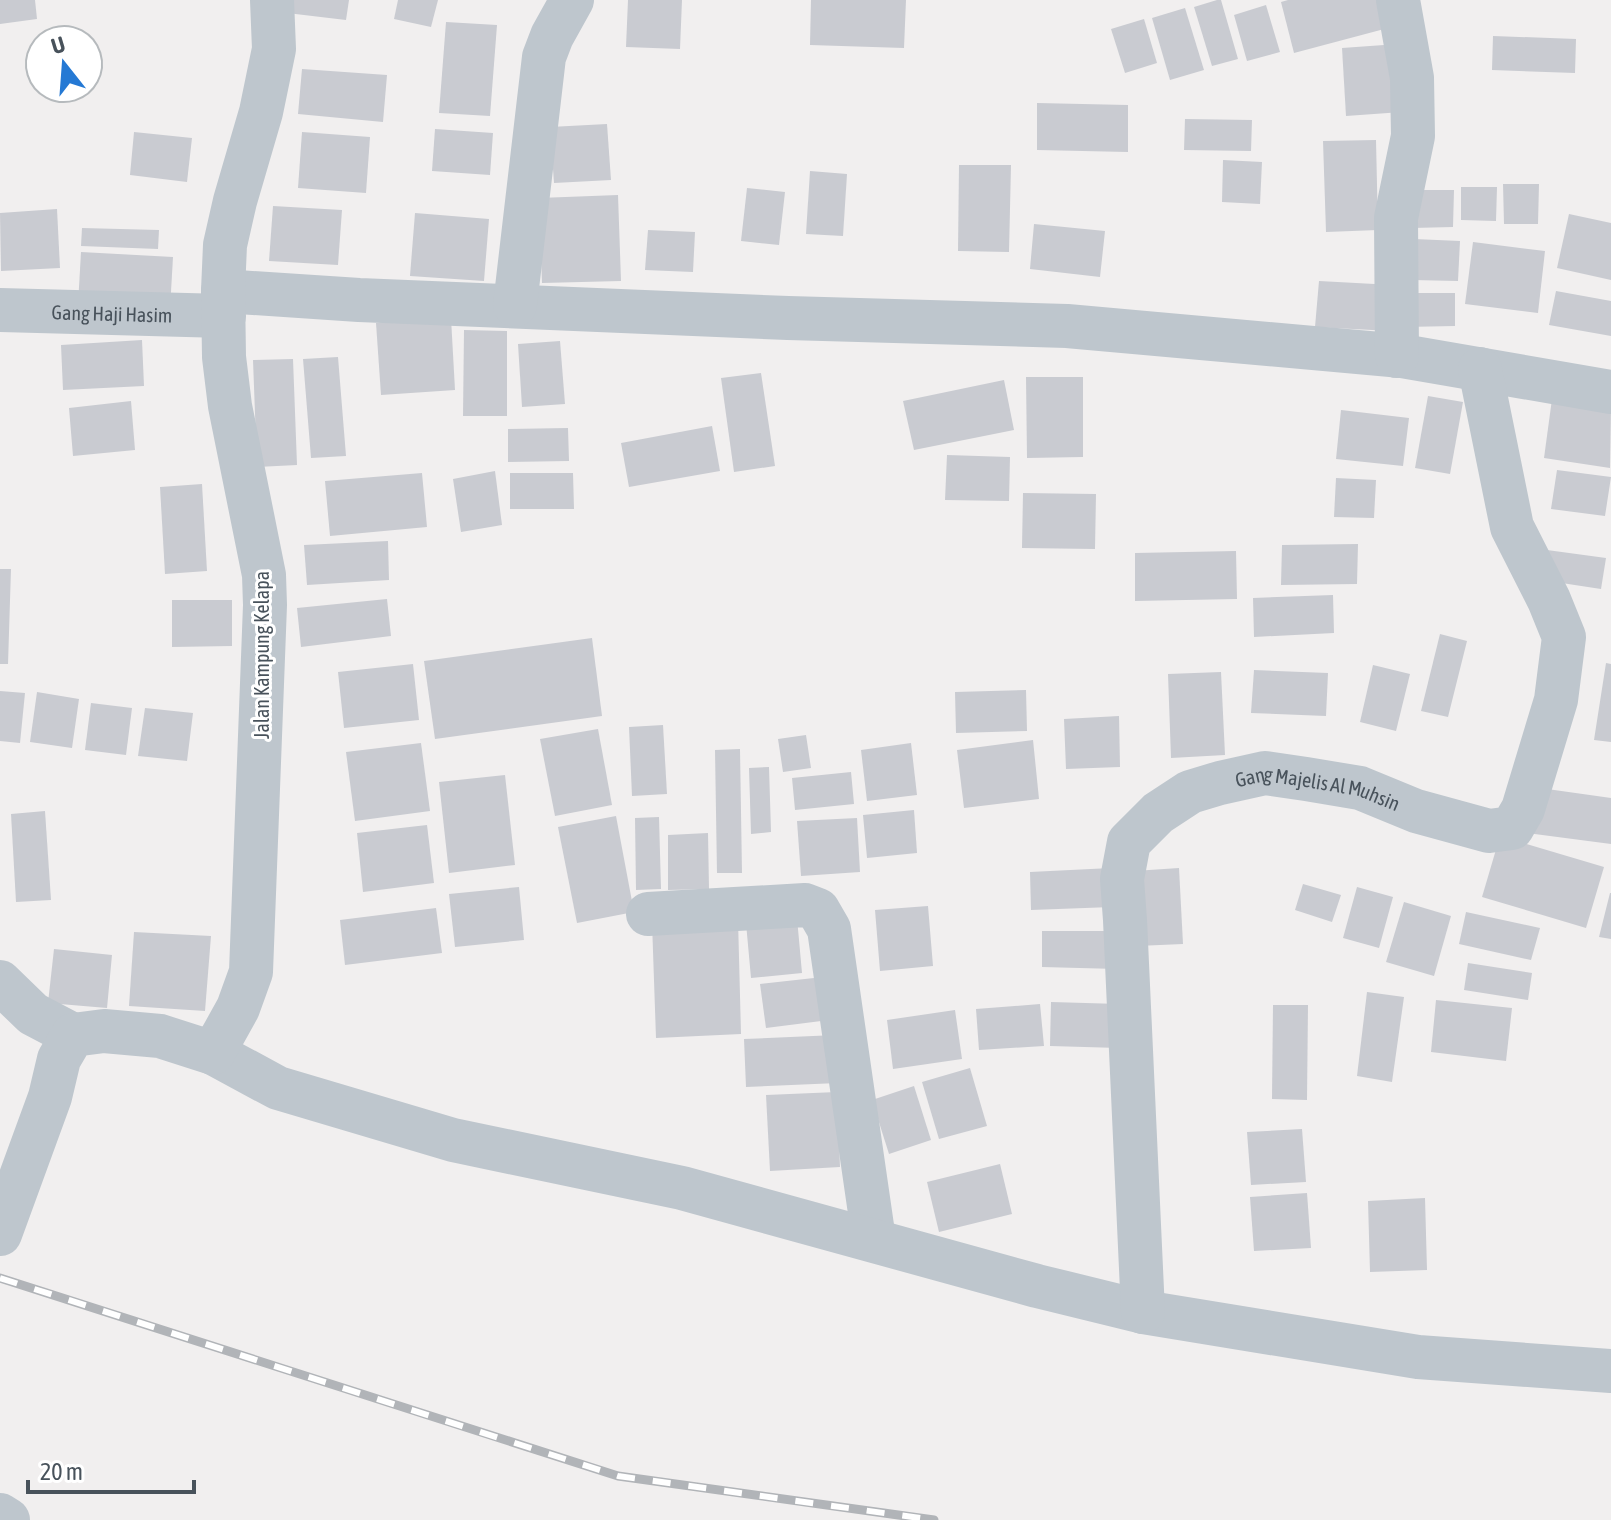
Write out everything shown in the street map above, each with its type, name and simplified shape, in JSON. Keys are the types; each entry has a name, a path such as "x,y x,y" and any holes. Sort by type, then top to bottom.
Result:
{"street":[{"name":"Jalan Kampung Kelapa","path":"213,1053 238,1008 251,972 264,575 230,406 224,357 223,303 225,245 261,112 274,49 272,0"},
{"path":"515,305 544,57 572,0"},
{"path":"1397,356 1396,218 1413,136 1412,78 1398,0"},
{"name":"Gang Haji Hasim","path":"0,310 359,300 1067,326 1397,356 1611,392"},
{"name":"Gang Majelis Al Muhsin","path":"1143,1312 1122,879 1129,842 1158,813 1190,792 1265,773 1360,788 1416,811 1489,831 1512,828 1523,809 1556,700 1564,637 1512,527 1480,369"},
{"path":"648,914 805,905 818,910 829,929 874,1240"},
{"path":"1,980 33,1014 73,1035 104,1031 160,1036 213,1053 278,1088 453,1140 682,1188 1037,1286 1143,1312 1418,1357 1611,1371"},
{"path":"0,1234 50,1097 59,1059 73,1035"},
{"path":"0,1515 8,1520"}],"building":[{"path":"0,0 35,0 37,19 0,24"},
{"path":"289,0 349,0 346,20 287,13"},
{"path":"398,0 438,0 431,27 394,19"},
{"path":"628,0 682,0 680,49 626,47"},
{"path":"811,0 906,0 904,48 810,45"},
{"path":"1221,0 1238,59 1212,66 1194,7"},
{"path":"1380,0 1388,28 1294,53 1281,2"},
{"path":"1266,5 1280,52 1247,61 1234,15"},
{"path":"1185,8 1204,70 1170,80 1152,18"},
{"path":"1144,19 1157,63 1125,73 1111,29"},
{"path":"446,22 497,25 490,116 439,113"},
{"path":"1493,36 1576,39 1575,73 1492,70"},
{"path":"1398,44 1402,112 1346,116 1342,48"},
{"path":"302,69 387,75 383,122 298,114"},
{"path":"1037,103 1128,105 1128,152 1037,150"},
{"path":"1185,119 1252,120 1251,151 1184,150"},
{"path":"607,124 611,180 554,183 550,127"},
{"path":"435,129 493,133 490,175 432,171"},
{"path":"134,132 192,138 187,182 130,175"},
{"path":"302,132 370,137 366,193 298,188"},
{"path":"1376,140 1378,230 1326,232 1323,141"},
{"path":"1223,160 1262,162 1260,204 1222,202"},
{"path":"959,165 1011,165 1009,252 958,251"},
{"path":"810,171 847,174 843,236 806,234"},
{"path":"1503,184 1539,184 1538,224 1504,224"},
{"path":"1461,187 1497,187 1496,221 1461,220"},
{"path":"747,188 785,192 779,245 741,241"},
{"path":"1412,190 1454,190 1453,227 1412,228"},
{"path":"618,195 621,281 542,283 539,198"},
{"path":"273,206 342,210 338,265 269,261"},
{"path":"57,209 60,268 1,271 0,213"},
{"path":"415,213 489,219 484,281 410,276"},
{"path":"1569,214 1611,223 1611,280 1557,268"},
{"path":"1034,224 1105,231 1100,277 1030,269"},
{"path":"82,228 159,230 158,249 81,246"},
{"path":"648,230 695,232 693,272 645,270"},
{"path":"1414,239 1460,241 1458,281 1412,280"},
{"path":"1473,242 1545,251 1538,313 1465,304"},
{"path":"81,252 173,257 170,309 78,305"},
{"path":"1319,281 1393,285 1391,331 1315,327"},
{"path":"1556,291 1611,301 1611,336 1549,325"},
{"path":"1403,293 1455,293 1455,326 1404,327"},
{"path":"451,318 455,390 381,395 376,323"},
{"path":"464,330 507,331 507,416 463,416"},
{"path":"142,340 144,386 63,390 61,345"},
{"path":"560,341 565,404 522,407 518,344"},
{"path":"338,357 346,456 311,458 303,359"},
{"path":"293,359 297,465 257,467 253,360"},
{"path":"761,373 775,466 734,472 721,378"},
{"path":"1026,377 1083,377 1083,457 1027,458"},
{"path":"1004,380 1014,430 914,450 903,401"},
{"path":"1428,396 1463,402 1450,474 1415,468"},
{"path":"1552,399 1611,407 1610,468 1544,458"},
{"path":"131,401 135,450 73,456 69,408"},
{"path":"1341,410 1409,418 1403,466 1336,459"},
{"path":"712,426 720,471 629,487 621,443"},
{"path":"568,428 569,461 508,462 508,429"},
{"path":"947,455 1010,457 1009,501 945,500"},
{"path":"1557,470 1611,477 1605,516 1551,509"},
{"path":"495,471 502,525 461,532 453,479"},
{"path":"422,473 427,527 330,536 325,481"},
{"path":"510,473 573,473 574,509 510,509"},
{"path":"1336,478 1376,480 1374,518 1334,517"},
{"path":"202,484 207,571 165,574 160,487"},
{"path":"1023,493 1096,494 1095,549 1022,548"},
{"path":"388,541 389,580 307,585 304,545"},
{"path":"1358,544 1357,584 1281,585 1282,545"},
{"path":"1547,550 1606,558 1601,589 1542,580"},
{"path":"1236,551 1237,599 1135,601 1135,553"},
{"path":"0,569 11,569 8,664 0,664"},
{"path":"1333,595 1334,633 1254,637 1253,598"},
{"path":"387,599 391,636 301,647 297,608"},
{"path":"172,600 232,600 232,646 172,647"},
{"path":"1440,634 1467,641 1448,717 1421,711"},
{"path":"592,638 602,716 435,739 424,661"},
{"path":"1606,663 1611,664 1611,742 1594,740"},
{"path":"413,664 419,720 344,728 338,672"},
{"path":"1373,665 1410,674 1396,731 1360,722"},
{"path":"1254,670 1328,673 1326,716 1251,713"},
{"path":"1221,672 1225,755 1171,758 1168,674"},
{"path":"1026,690 1027,731 956,733 955,692"},
{"path":"0,691 25,693 20,743 0,741"},
{"path":"37,692 79,699 72,748 30,742"},
{"path":"91,703 132,708 126,755 85,750"},
{"path":"145,708 193,713 187,761 138,756"},
{"path":"1119,716 1120,767 1066,769 1064,719"},
{"path":"663,725 667,794 632,796 629,727"},
{"path":"598,729 612,805 555,816 540,739"},
{"path":"806,735 811,768 783,772 778,739"},
{"path":"1033,740 1039,799 964,808 957,750"},
{"path":"421,743 430,811 355,821 346,752"},
{"path":"911,743 917,795 867,801 861,750"},
{"path":"740,749 742,873 717,873 715,750"},
{"path":"769,767 771,832 751,834 749,768"},
{"path":"851,772 854,804 795,810 792,778"},
{"path":"505,775 515,865 449,873 439,782"},
{"path":"1533,787 1611,798 1611,844 1527,833"},
{"path":"914,810 917,853 867,858 863,815"},
{"path":"45,811 51,900 16,902 11,814"},
{"path":"616,816 634,912 577,923 558,827"},
{"path":"659,817 661,889 636,890 635,818"},
{"path":"857,818 860,872 801,876 797,821"},
{"path":"427,825 434,883 363,892 357,833"},
{"path":"708,833 709,889 668,890 668,835"},
{"path":"1500,836 1604,867 1586,928 1482,897"},
{"path":"1111,868 1112,907 1031,910 1030,872"},
{"path":"1179,868 1183,944 1137,946 1134,871"},
{"path":"1303,884 1341,895 1332,922 1295,910"},
{"path":"519,887 524,940 455,947 449,894"},
{"path":"1357,887 1393,897 1379,948 1343,938"},
{"path":"1611,893 1611,939 1599,937"},
{"path":"1404,902 1451,916 1434,976 1386,962"},
{"path":"928,906 933,966 880,971 875,910"},
{"path":"436,908 442,953 345,965 340,920"},
{"path":"1466,912 1540,928 1531,960 1459,944"},
{"path":"797,918 802,973 751,978 746,923"},
{"path":"738,919 741,1034 656,1038 652,922"},
{"path":"1042,931 1118,931 1117,969 1042,967"},
{"path":"134,932 211,936 205,1011 129,1006"},
{"path":"54,949 112,955 107,1008 48,1003"},
{"path":"1468,963 1532,973 1528,1000 1464,990"},
{"path":"832,976 837,1019 766,1028 760,984"},
{"path":"1367,992 1404,997 1392,1082 1357,1076"},
{"path":"1436,1000 1512,1008 1506,1061 1431,1052"},
{"path":"1051,1002 1120,1004 1119,1048 1050,1046"},
{"path":"1040,1004 1044,1046 979,1050 976,1009"},
{"path":"1273,1005 1308,1005 1307,1100 1272,1099"},
{"path":"955,1010 962,1059 893,1069 887,1020"},
{"path":"836,1035 838,1083 746,1087 744,1039"},
{"path":"970,1068 987,1126 939,1139 922,1082"},
{"path":"914,1086 931,1140 889,1154 872,1100"},
{"path":"837,1092 840,1167 770,1171 766,1095"},
{"path":"1302,1129 1306,1182 1251,1185 1247,1132"},
{"path":"1000,1164 1012,1214 939,1232 927,1182"},
{"path":"1307,1193 1311,1248 1254,1251 1250,1197"},
{"path":"1425,1198 1427,1270 1370,1272 1368,1201"}],"railway":[{"path":"0,1278 618,1476 934,1520"}]}
